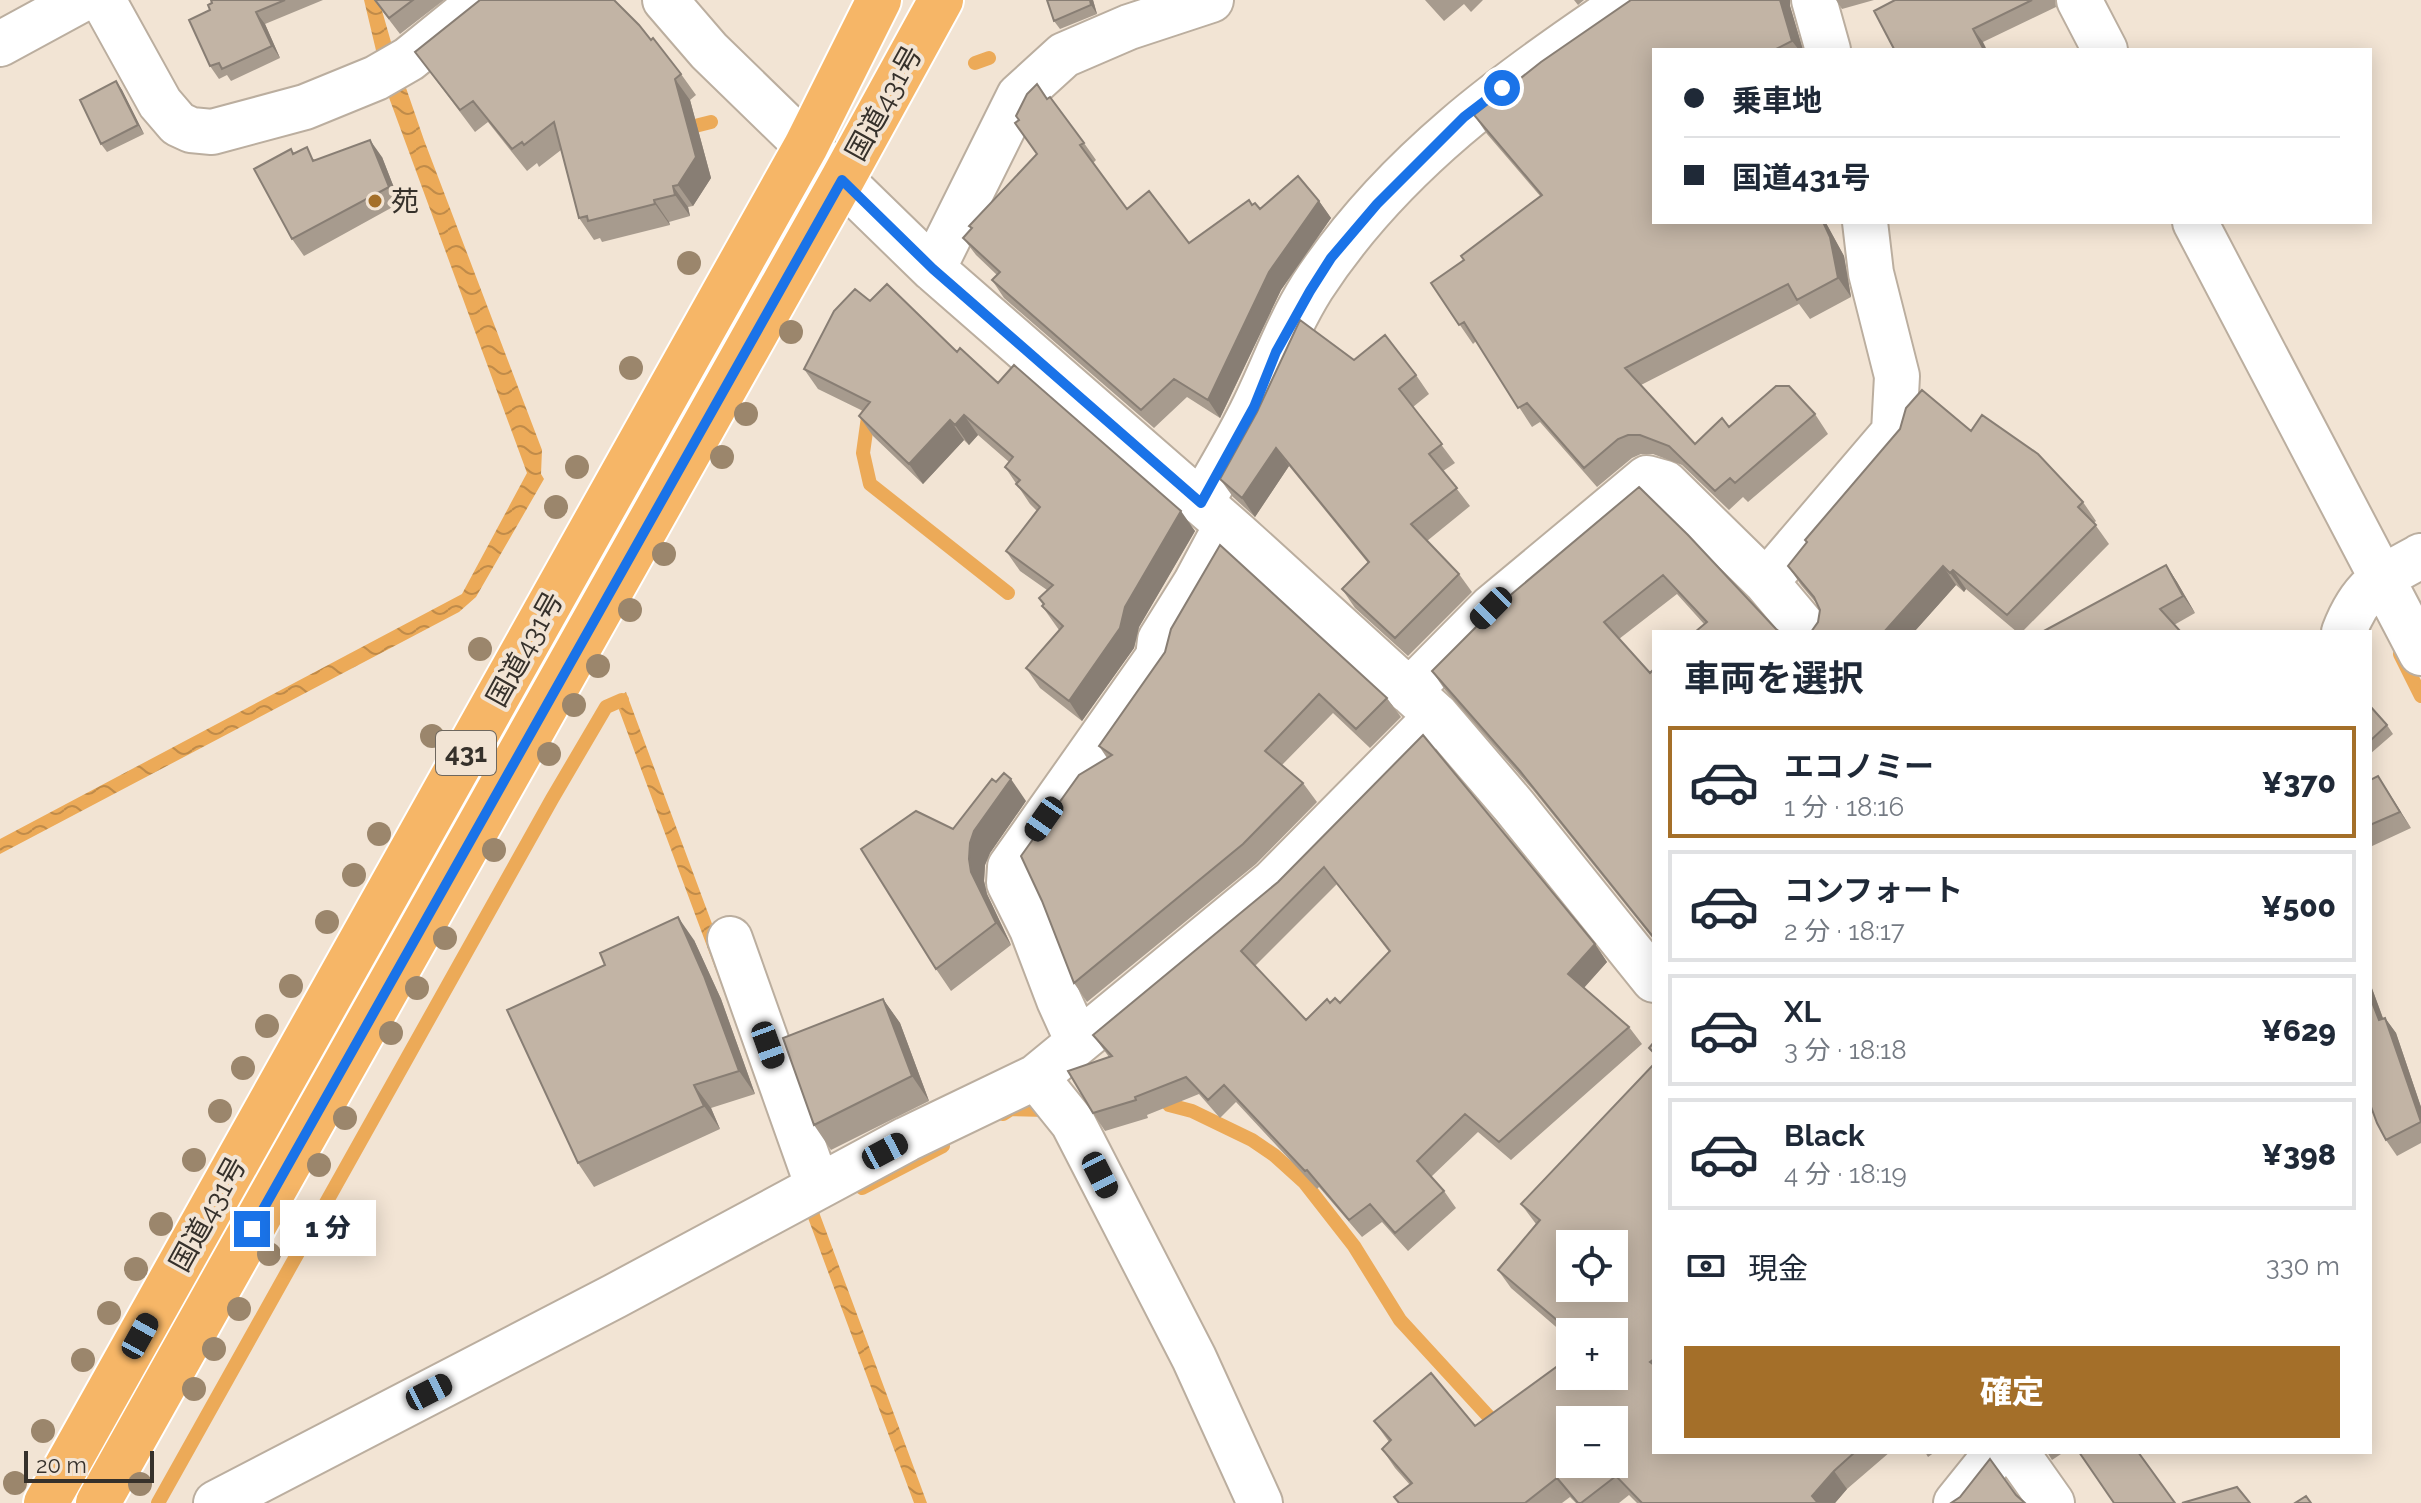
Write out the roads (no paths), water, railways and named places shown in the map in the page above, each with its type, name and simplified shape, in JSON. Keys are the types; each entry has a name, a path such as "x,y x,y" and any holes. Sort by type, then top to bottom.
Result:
{"highway":[{"name":"国道431号","path":"46,1503 806,146 879,0"},
{"name":"国道431号","path":"98,1503 941,0"}],"street":[{"path":"0,44 81,0"},
{"path":"103,0 160,103 178,124 191,130 212,132 305,107 393,68 482,0"},
{"path":"665,0 709,51 933,269 1214,514 1423,704 1514,806 1652,978"},
{"path":"933,269 1019,96 1064,55 1129,27 1211,0"},
{"path":"1078,1042 1032,929 1009,883 1010,867 1158,657 1160,640 1195,584 1214,514 1276,352 1331,258 1377,204 1464,117 1629,0"},
{"path":"1814,0 1827,48"},
{"path":"2079,0 2104,48"},
{"path":"1766,582 1894,432 1897,376 1871,273 1865,224"},
{"path":"2196,224 2421,653"},
{"path":"216,1503 907,1139 1036,1077 1273,882 1423,704 1491,608 1647,478 1665,483 1766,582 1806,630"},
{"path":"2345,630 2354,605 2382,578 2421,556"},
{"path":"730,939 807,1193"},
{"path":"1036,1077 1073,1123 1194,1358 1260,1503"},
{"path":"1956,1503 1995,1454"},
{"path":"2017,1454 2052,1503"}],"water":[{"path":"364,0 379,0 424,140 542,450 541,474 544,479 476,597 459,612 0,854 0,839 462,594 527,473 384,84"},
{"path":"626,692 927,1503 914,1503 615,699"}],"waterway":[{"path":"975,63 989,58"},
{"path":"679,130 711,122"},
{"path":"869,410 863,453 870,484 1008,593"},
{"path":"2400,654 2421,696"},
{"path":"158,1503 552,799 606,707 622,700"},
{"path":"1169,1105 1192,1111 1252,1140 1304,1182 1354,1246 1400,1320 1501,1430"},
{"path":"1003,1114 1011,1109 1046,1110"},
{"path":"862,1188 943,1146"}],"place":[{"name":"苑","path":"375,201"}]}
